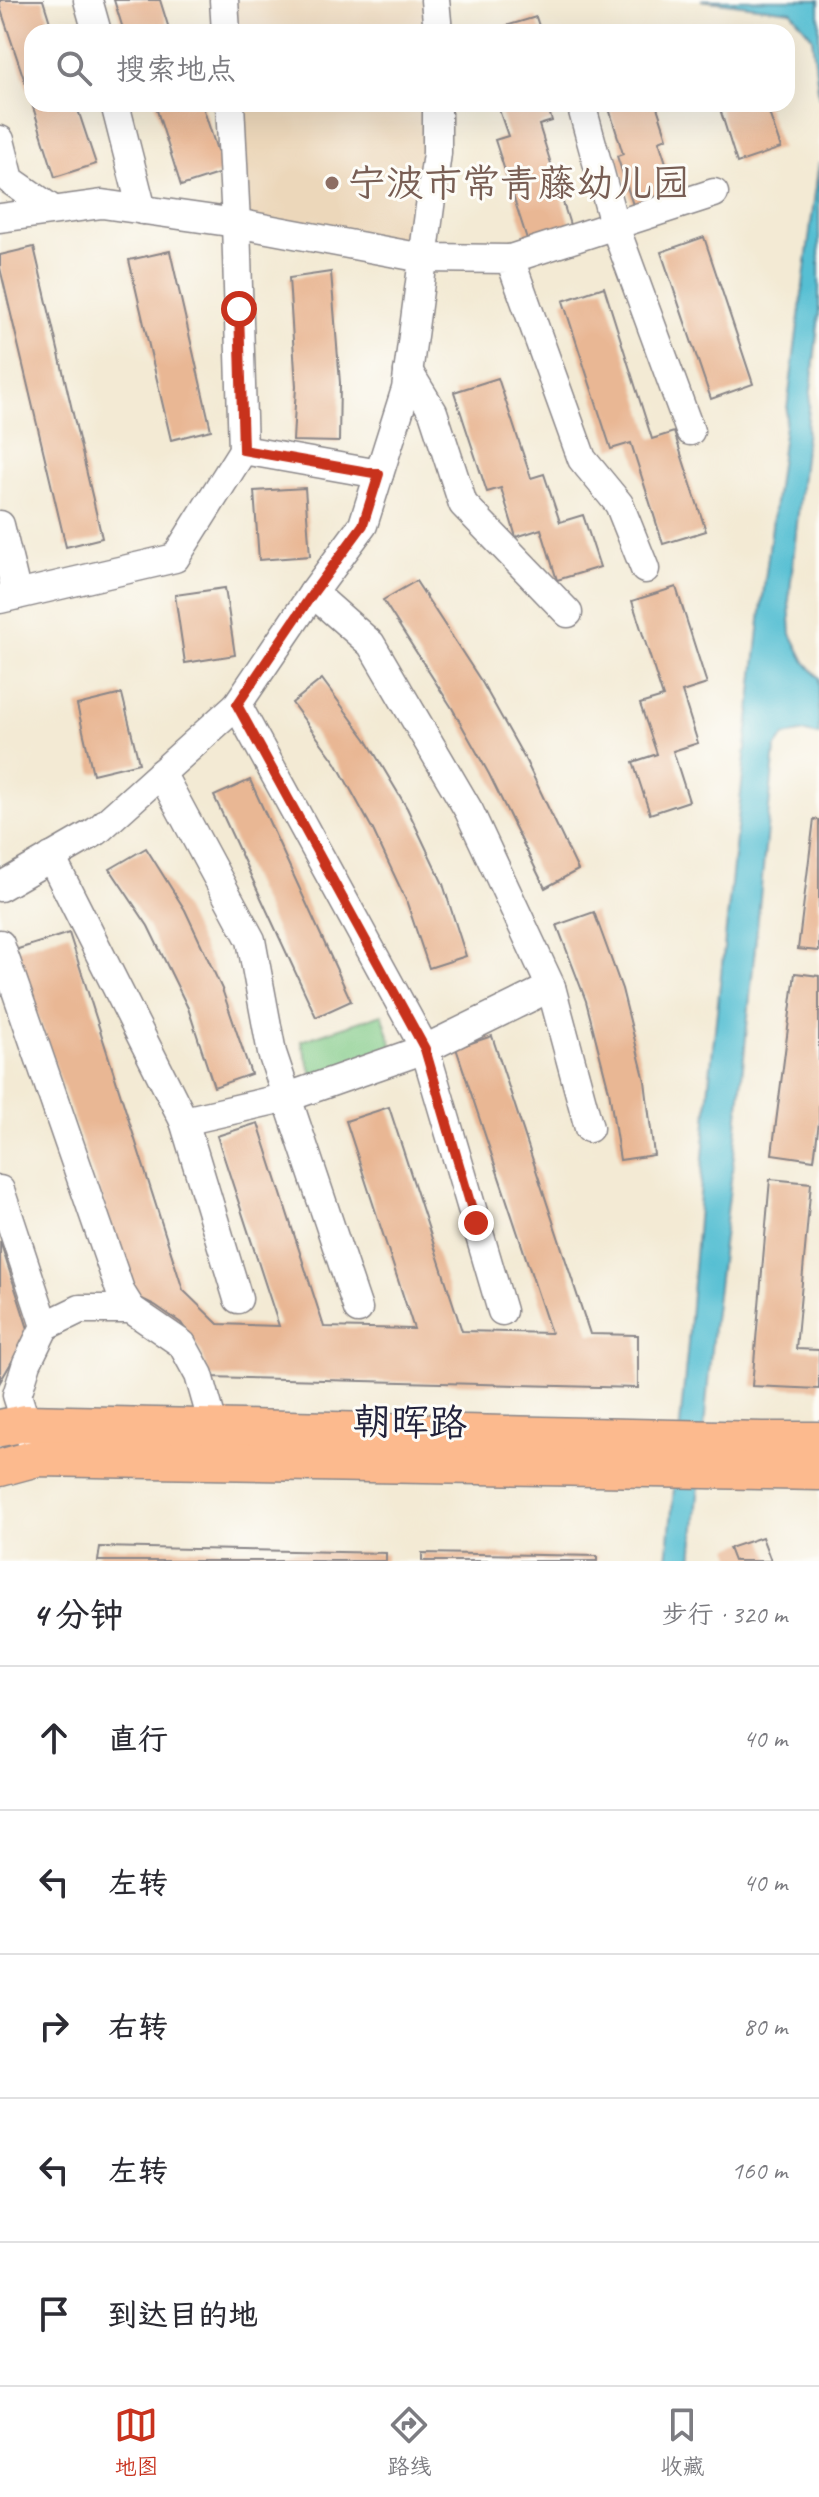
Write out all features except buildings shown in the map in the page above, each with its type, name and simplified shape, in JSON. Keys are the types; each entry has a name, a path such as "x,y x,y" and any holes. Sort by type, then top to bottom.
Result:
{"main road":[{"name":"朝晖路","path":"13,1426 214,1428 607,1452"},
{"name":"朝晖路","path":"759,1455 819,1440"},
{"name":"朝晖路","path":"0,1468 37,1458 607,1452 759,1455 819,1472"}],"lane":[{"path":"88,0 95,24"},
{"path":"224,0 226,24"},
{"path":"435,0 437,24"},
{"path":"117,112 142,210"},
{"path":"0,525 8,597 175,558 243,450 230,112"},
{"path":"0,887 97,831 237,705 363,525 406,389 437,153 437,112"},
{"path":"583,112 614,224 690,431"},
{"path":"0,140 10,180 53,210"},
{"path":"0,218 102,204 236,223 423,258 510,259 714,193"},
{"path":"510,259 582,459 619,504 645,569"},
{"path":"408,371 433,412 463,504 568,613"},
{"path":"243,450 379,474"},
{"path":"313,593 371,644 469,811 551,987 589,1128"},
{"path":"237,705 425,1049 502,1311"},
{"path":"161,773 251,940 272,1053 358,1309"},
{"path":"51,857 184,1121 238,1299"},
{"path":"0,944 121,1293 131,1309 182,1344 199,1375 214,1428"},
{"path":"184,1121 288,1097 425,1049 551,987"},
{"path":"0,1190 45,1326"},
{"path":"37,1458 13,1426 17,1395 27,1363 45,1326 80,1309 131,1309"}],"shaded area":[{"path":"231,0 424,0 424,24 232,24"},
{"name":"宁波市常青藤幼儿园","path":"236,112 426,112 427,149 416,248 242,218"}],"green space":[{"path":"382,1014 394,1051 313,1077 301,1041"}],"water":[{"path":"701,0 819,0 819,99 812,37 791,11"},
{"path":"819,162 819,314 789,600 791,634 805,662 819,678 819,735 805,732 784,736 775,749 735,1146 713,1328 692,1561 667,1561 709,1084 761,611"}],"place":[{"name":"宁波市常青藤幼儿园","path":"332,183"}],"route":[{"path":"239,309 243,450 379,474 363,525 237,705 425,1049 476,1223"}]}
